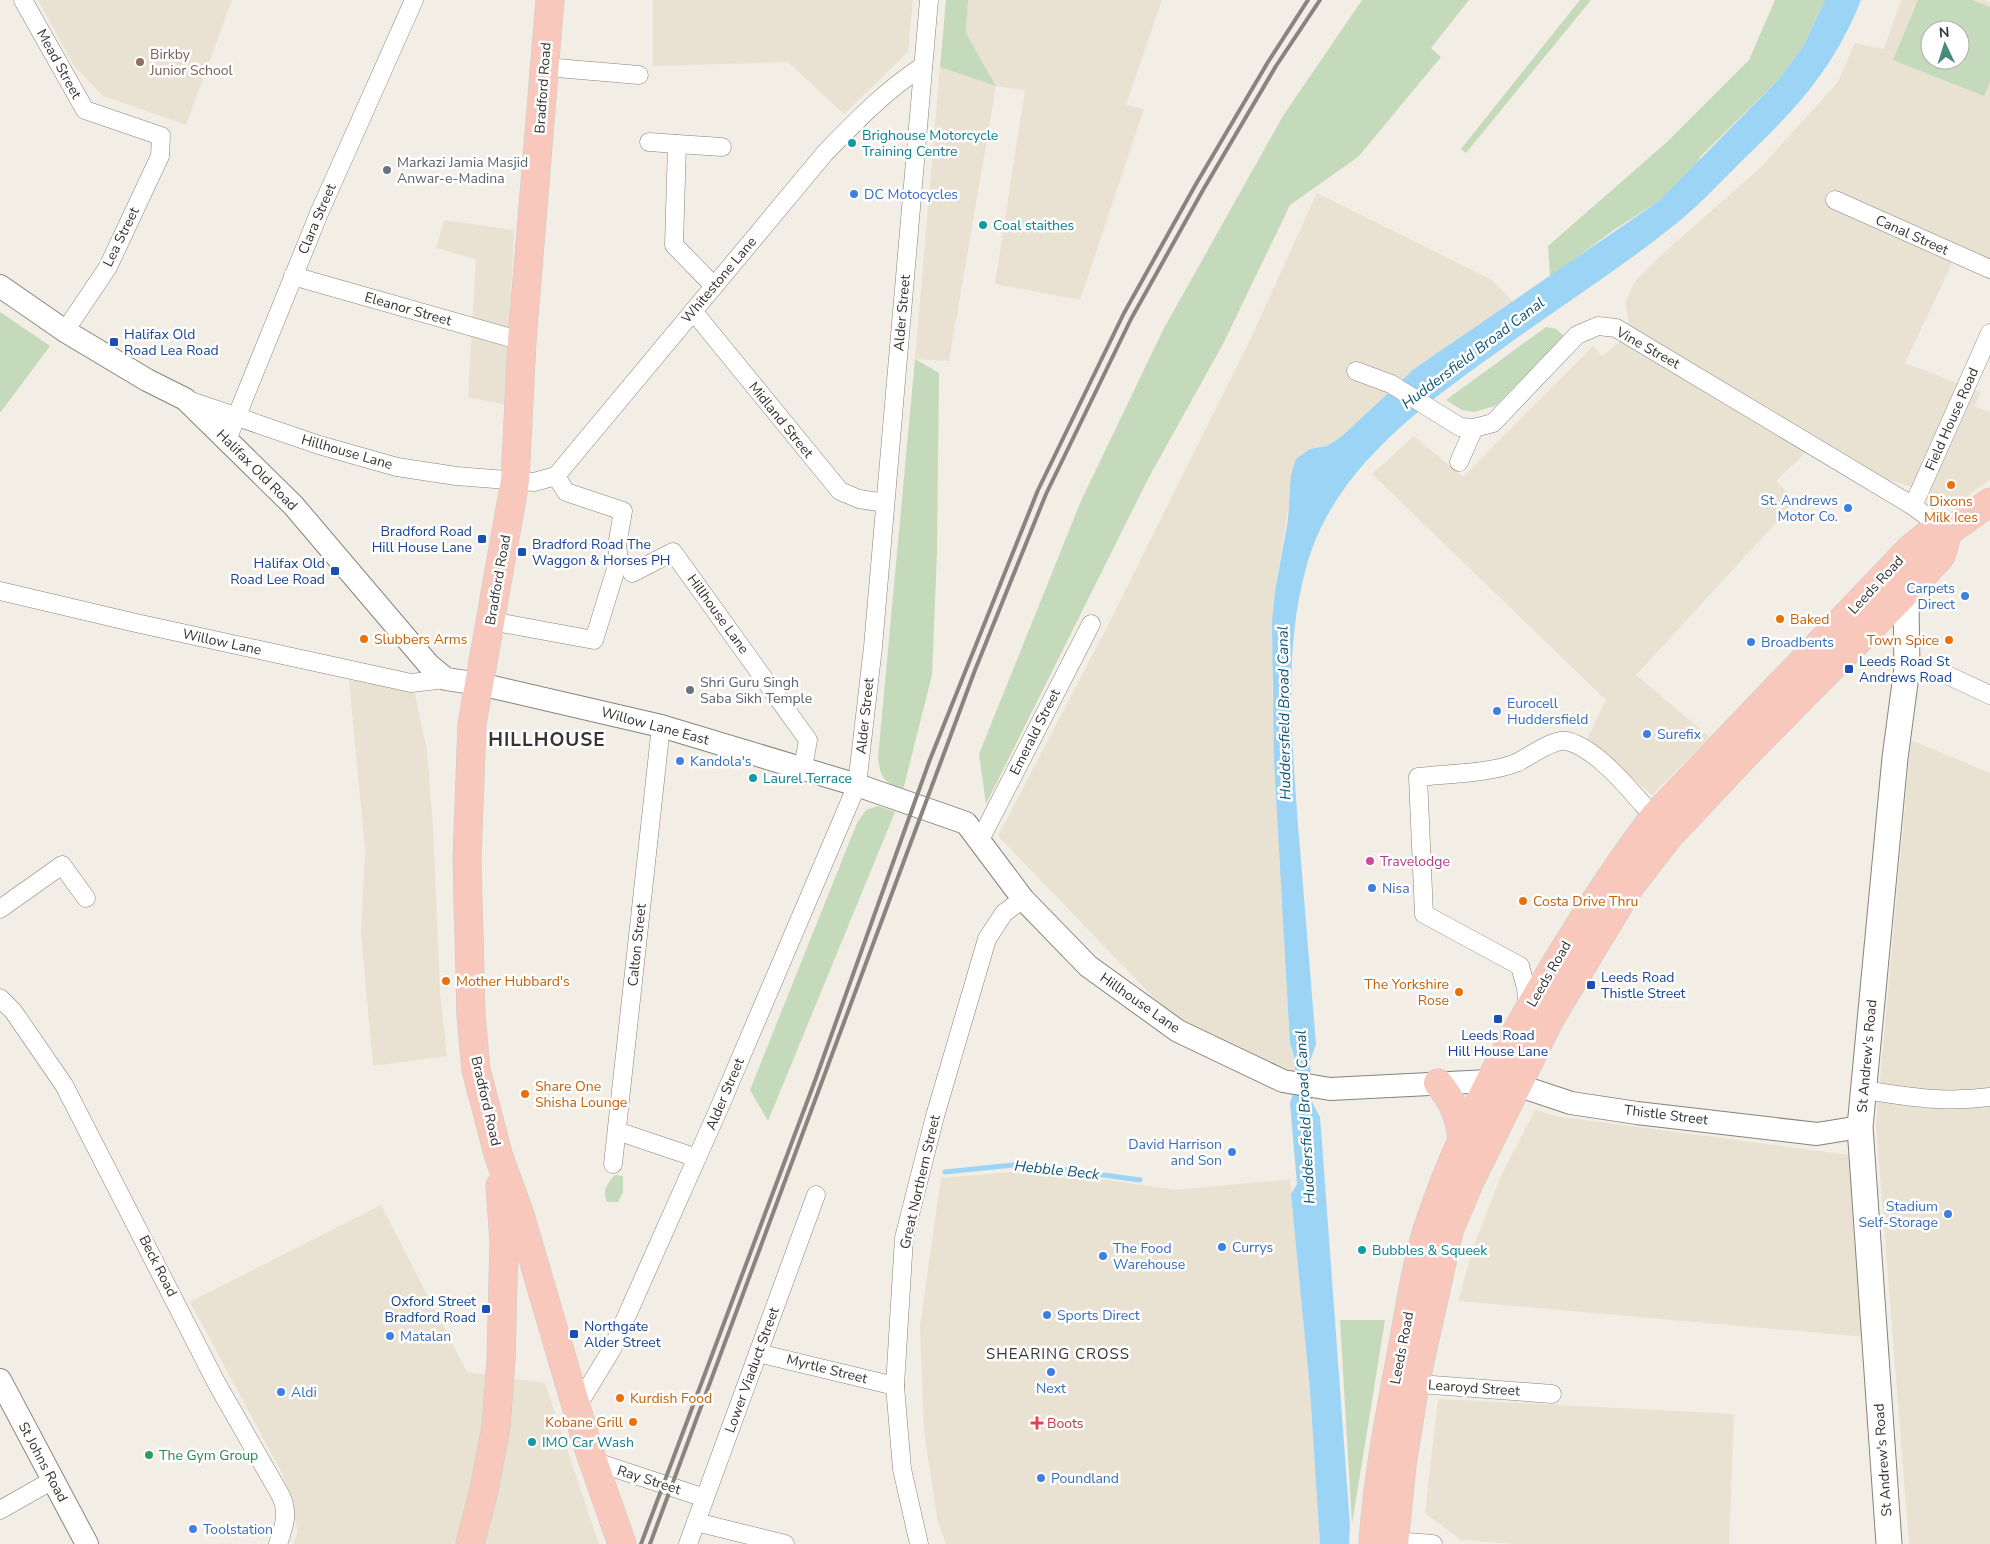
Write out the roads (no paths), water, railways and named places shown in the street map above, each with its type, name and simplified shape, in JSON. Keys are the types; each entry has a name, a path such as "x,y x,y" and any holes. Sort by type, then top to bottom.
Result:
{"main road":[{"name":"Bradford Road","path":"550,0 522,341 514,481 472,724 467,859 470,1015 476,1070 498,1157 520,1215 593,1461 622,1544"},
{"name":"Leeds Road","path":"1387,1543 1402,1465 1405,1383 1413,1290 1427,1230 1462,1140 1489,1081 1580,920 1662,826 1893,586 1909,550 1926,536 1948,532 1990,502"},
{"name":"St Andrew's Road","path":"1889,1544 1860,1128 1894,758 1907,668 1906,602 1893,586"},
{"name":"Leeds Road","path":"1405,1383 1449,1231 1470,1181 1550,1019 1597,938 1629,888 1662,826"},
{"path":"1438,1083 1454,1106 1460,1122 1462,1140"},
{"name":"Bradford Road","path":"470,1544 484,1490 496,1427 501,1360 504,1241 498,1157"}],"street":[{"name":"Mead Street","path":"23,0 85,110 161,136"},
{"name":"Clara Street","path":"227,440 320,210 414,0"},
{"name":"Alder Street","path":"574,1399 584,1395 612,1349 697,1158 857,785 885,503 929,0"},
{"name":"Whitestone Lane","path":"556,476 825,153 873,105 899,82 923,66"},
{"path":"544,67 639,75"},
{"name":"Lea Street","path":"70,335 108,268 160,156 161,136"},
{"path":"649,142 722,147"},
{"path":"677,144 674,245 714,286"},
{"name":"Canal Street","path":"1835,200 1990,269"},
{"name":"Eleanor Street","path":"293,276 522,341"},
{"name":"Halifax Old Road","path":"0,286 70,335 185,399 293,505 429,665 446,679"},
{"name":"Midland Street","path":"693,311 840,491 859,499 885,503"},
{"name":"Vine Street","path":"1474,428 1493,423 1577,335 1598,326 1616,328 1913,506 1948,532"},
{"name":"Field House Road","path":"1913,506 1990,332"},
{"path":"1356,371 1391,384 1460,427 1474,428 1459,462"},
{"name":"Hillhouse Lane","path":"185,399 319,445 397,467 456,476 514,481"},
{"path":"491,620 594,640 619,559 617,546 623,511 566,492 556,476 534,482 514,481"},
{"name":"Hillhouse Lane","path":"632,573 673,552 808,740 803,768"},
{"name":"Willow Lane","path":"0,591 411,684 446,679"},
{"name":"Emerald Street","path":"980,840 1091,624"},
{"path":"1907,668 1945,674 1990,695"},
{"path":"446,679 480,684"},
{"name":"Willow Lane East","path":"480,684 661,726 857,785"},
{"name":"Calton Street","path":"613,1164 661,726"},
{"path":"1558,960 1540,965 1520,966 1424,914 1418,777 1510,765 1531,756 1546,746 1565,740 1584,749 1608,768 1662,826"},
{"name":"Hillhouse Lane","path":"857,785 966,823 1023,899 1088,966 1178,1031 1283,1081 1330,1089 1489,1081 1516,1086"},
{"path":"0,909 62,865 86,898"},
{"name":"Great Northern Street","path":"919,1544 902,1469 895,1386 904,1238 934,1116 987,939 1004,913 1023,899"},
{"path":"1520,966 1526,988 1528,1012"},
{"name":"Beck Road","path":"0,998 12,1011 64,1085 218,1384 281,1496 286,1506 285,1524 279,1544"},
{"name":"Thistle Street","path":"1516,1086 1571,1103 1817,1134 1829,1137 1852,1151 1863,1171"},
{"path":"1864,1090 1936,1100 1959,1101 1990,1097"},
{"name":"Thistle Street","path":"1817,1134 1860,1128"},
{"path":"616,1131 697,1158"},
{"name":"Lower Viaduct Street","path":"688,1544 816,1195"},
{"name":"Myrtle Street","path":"758,1353 895,1386"},
{"name":"St Johns Road","path":"0,1380 87,1544"},
{"name":"Learoyd Street","path":"1405,1383 1552,1394"},
{"name":"Ray Street","path":"593,1461 705,1498"},
{"path":"0,1510 53,1480"},
{"path":"696,1522 785,1544"},
{"path":"1387,1543 1433,1544"}],"water":[{"name":"Huddersfield Broad Canal","path":"1825,0 1861,0 1851,24 1827,65 1814,84 1783,120 1683,218 1633,257 1530,328 1448,388 1388,439 1361,467 1338,498 1319,531 1306,568 1294,632 1291,696 1293,760 1316,1044 1310,1061 1312,1102 1320,1117 1350,1526 1349,1544 1320,1544 1310,1390 1291,1194 1297,1184 1290,1103 1294,1089 1295,1073 1294,1057 1290,1043 1274,760 1272,623 1275,591 1288,520 1291,475 1296,459 1310,449 1327,446 1341,437 1414,369 1659,201 1779,79 1804,45"}],"waterway":[{"name":"Hebble Beck","path":"945,1172 1023,1164 1140,1180"}],"railway":[{"path":"641,1544 816,1078 929,762 1038,490 1124,313 1196,184 1268,62 1308,0"},
{"path":"650,1544 975,670 1046,494 1131,319 1203,190 1276,66 1320,0"}],"place":[{"name":"Birkby Junior School","path":"140,62"},
{"name":"Brighouse Motorcycle Training Centre","path":"852,143"},
{"name":"Markazi Jamia Masjid Anwar-e-Madina","path":"387,170"},
{"name":"DC Motocycles","path":"854,194"},
{"name":"Coal staithes","path":"983,225"},
{"name":"Halifax Old Road Lea Road","path":"114,342"},
{"name":"Dixons Milk Ices","path":"1951,485"},
{"name":"St. Andrews Motor Co.","path":"1848,508"},
{"name":"Bradford Road Hill House Lane","path":"482,539"},
{"name":"Bradford Road The Waggon & Horses PH","path":"522,552"},
{"name":"Halifax Old Road Lee Road","path":"335,571"},
{"name":"Carpets Direct","path":"1965,596"},
{"name":"Baked","path":"1780,619"},
{"name":"Slubbers Arms","path":"364,639"},
{"name":"Town Spice","path":"1949,640"},
{"name":"Broadbents","path":"1751,642"},
{"name":"Leeds Road St Andrews Road","path":"1849,669"},
{"name":"Shri Guru Singh Saba Sikh Temple","path":"690,690"},
{"name":"Eurocell Huddersfield","path":"1497,711"},
{"name":"Surefix","path":"1647,734"},
{"name":"Kandola's","path":"680,761"},
{"name":"Laurel Terrace","path":"753,778"},
{"name":"Travelodge","path":"1370,861"},
{"name":"Nisa","path":"1372,888"},
{"name":"Costa Drive Thru","path":"1523,901"},
{"name":"Mother Hubbard's","path":"446,981"},
{"name":"Leeds Road Thistle Street","path":"1591,985"},
{"name":"The Yorkshire Rose","path":"1459,992"},
{"name":"Leeds Road Hill House Lane","path":"1498,1019"},
{"name":"Share One Shisha Lounge","path":"525,1094"},
{"name":"David Harrison and Son","path":"1232,1152"},
{"name":"Stadium Self-Storage","path":"1948,1214"},
{"name":"Currys","path":"1222,1247"},
{"name":"Bubbles & Squeek","path":"1362,1250"},
{"name":"The Food Warehouse","path":"1103,1256"},
{"name":"Oxford Street Bradford Road","path":"486,1309"},
{"name":"Sports Direct","path":"1047,1315"},
{"name":"Northgate Alder Street","path":"574,1334"},
{"name":"Matalan","path":"390,1336"},
{"name":"Next","path":"1051,1372"},
{"name":"Aldi","path":"281,1392"},
{"name":"Kurdish Food","path":"620,1398"},
{"name":"Kobane Grill","path":"633,1422"},
{"name":"Boots","path":"1037,1423"},
{"name":"IMO Car Wash","path":"532,1442"},
{"name":"The Gym Group","path":"149,1455"},
{"name":"Poundland","path":"1041,1478"},
{"name":"Toolstation","path":"193,1529"}],"district":[{"name":"HILLHOUSE","path":"547,740"},
{"name":"SHEARING CROSS","path":"1058,1354"}]}
